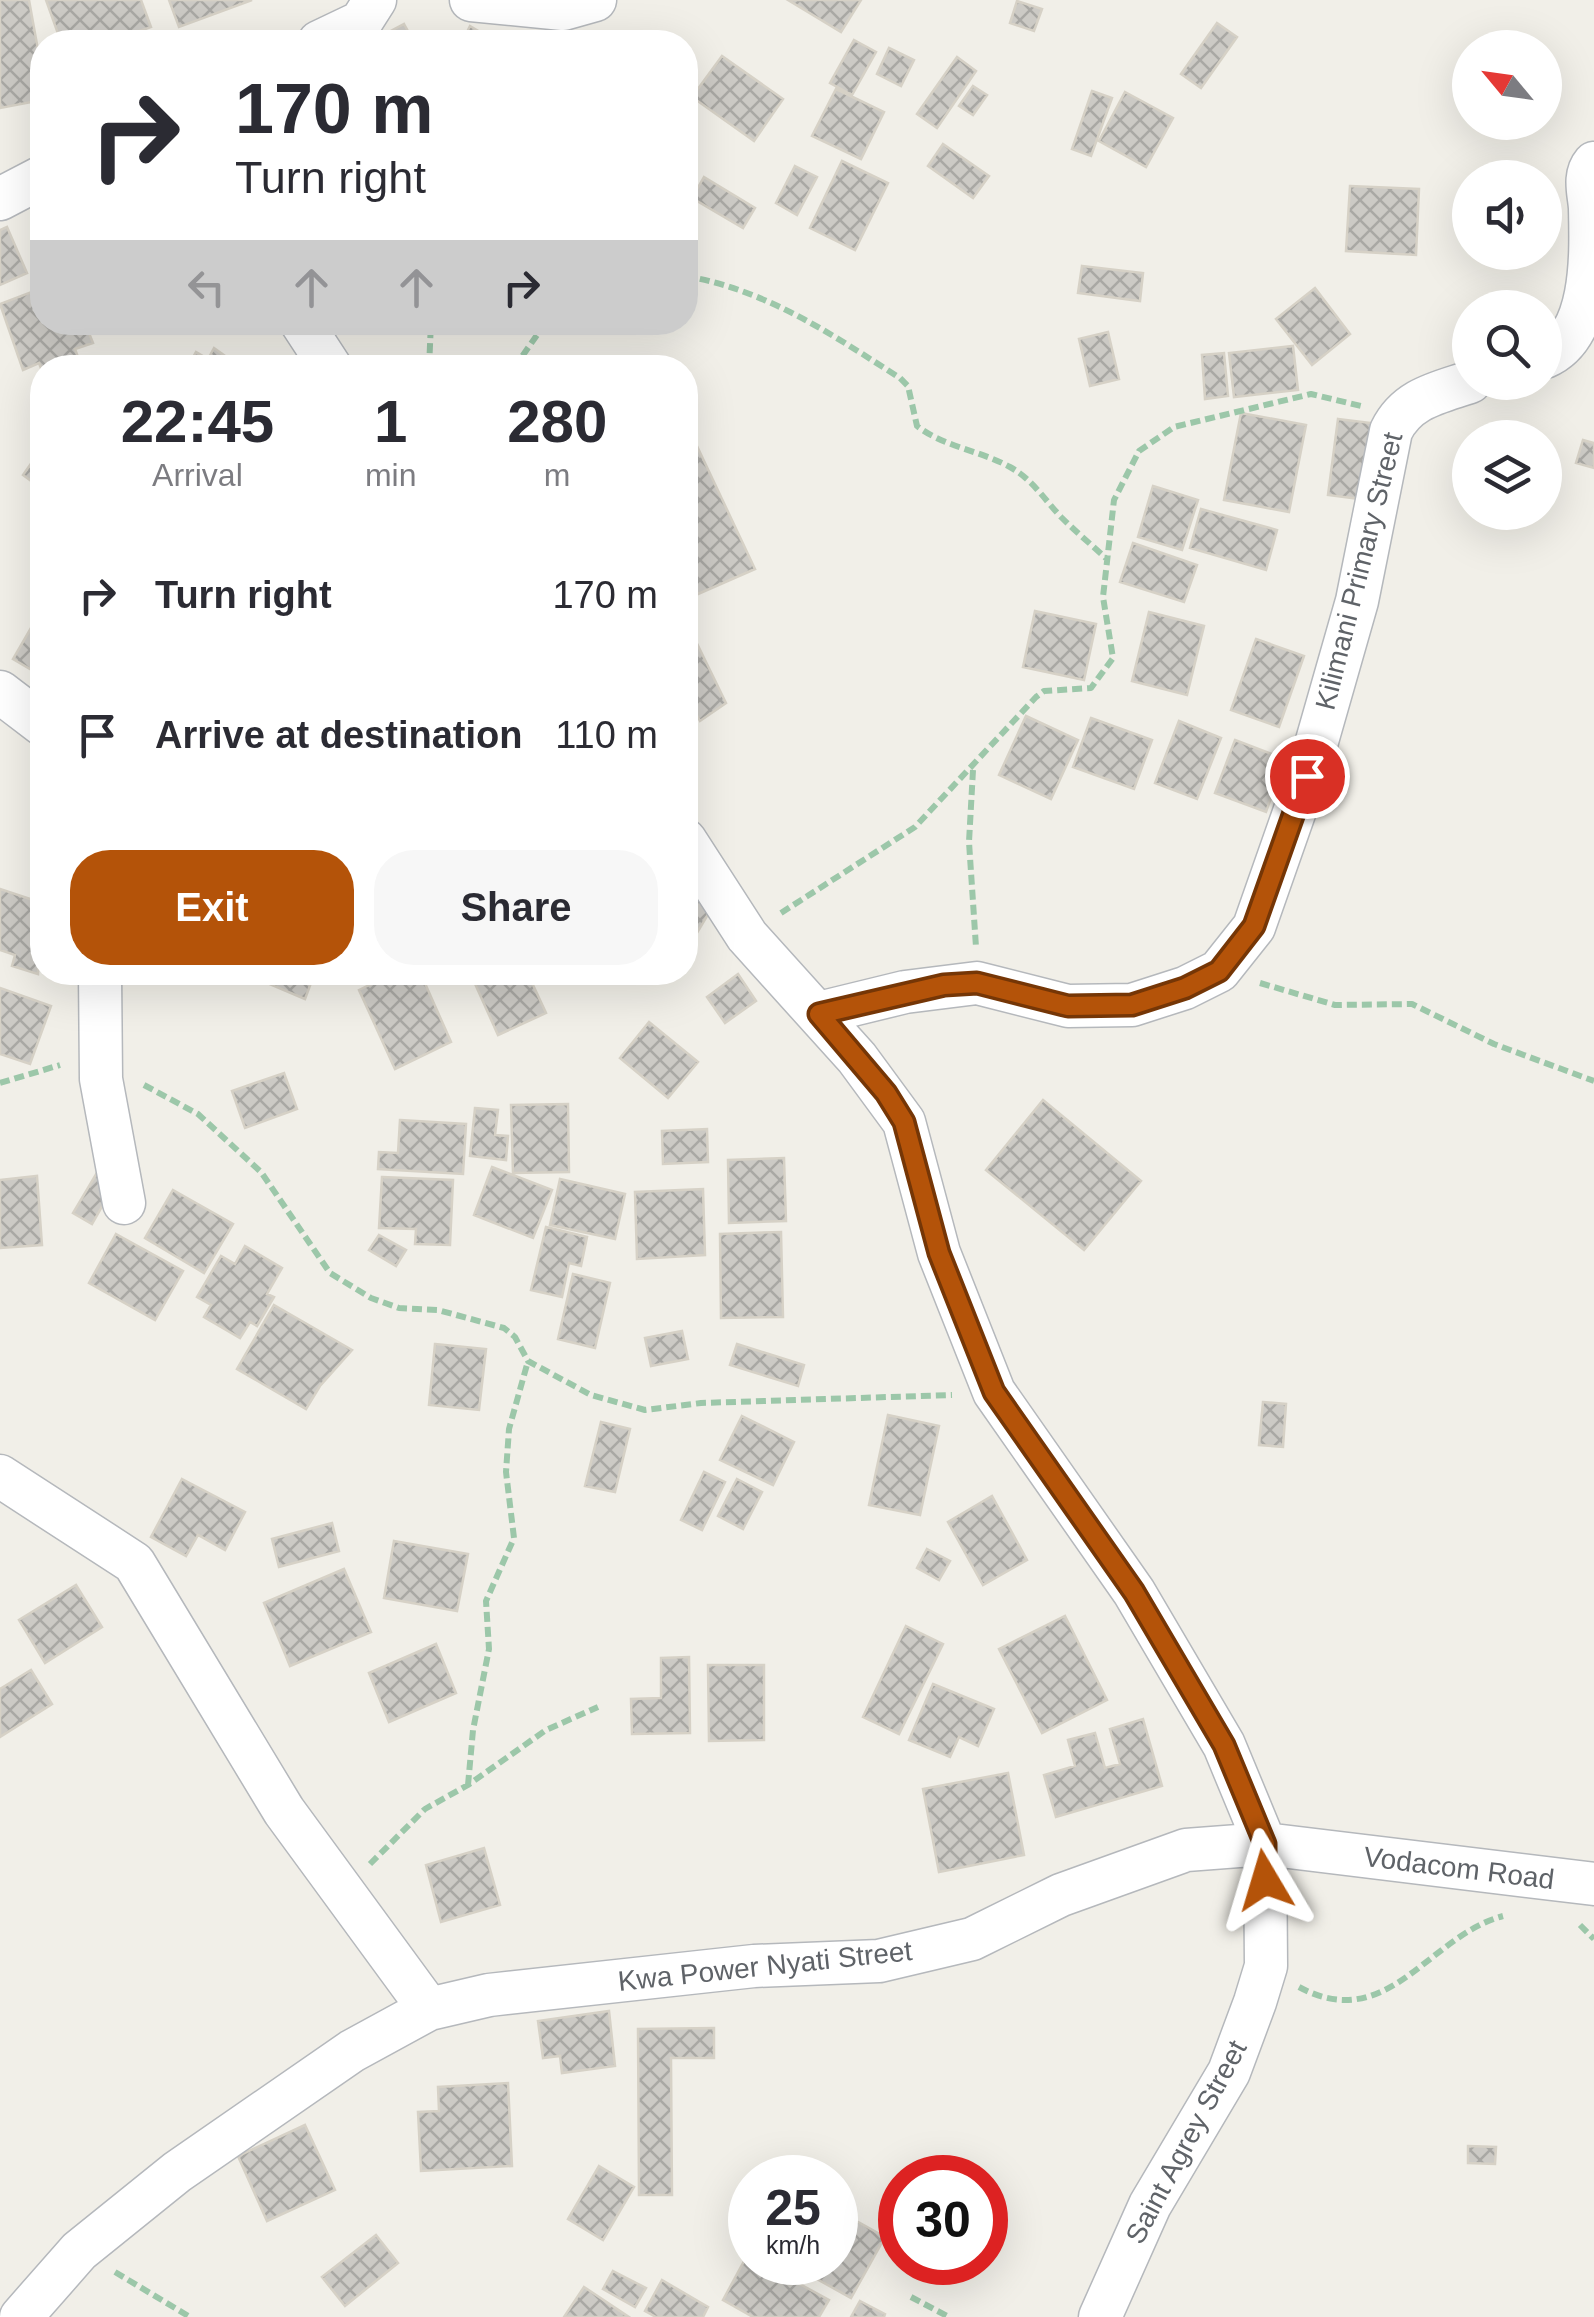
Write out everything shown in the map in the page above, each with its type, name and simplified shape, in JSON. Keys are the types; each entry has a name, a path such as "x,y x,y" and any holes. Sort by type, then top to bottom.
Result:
{"street":[{"path":"344,30 361,22 375,0"},
{"path":"471,0 563,9 595,0"},
{"path":"1562,346 1586,304 1591,239 1588,177 1594,164"},
{"path":"0,198 30,184"},
{"name":"Kilimani Primary Street","path":"819,1014 905,992 977,983 1068,1006 1132,1005 1185,988 1219,971 1254,926 1307,776 1357,600 1397,419 1419,400 1452,388"},
{"path":"0,692 30,715"},
{"path":"698,860 747,936 886,1093 904,1122 939,1253 994,1392 1134,1592 1224,1745 1265,1844"},
{"path":"100,985 108,1130 124,1204"},
{"path":"0,1476 134,1564 284,1811 429,2008"},
{"name":"Vodacom Road","path":"1265,1844 1594,1884"},
{"name":"Saint Agrey Street","path":"1100,2317 1150,2205 1228,2072 1266,1966 1265,1844"},
{"name":"Kwa Power Nyati Street","path":"21,2317 79,2251 177,2172 352,2051 429,2008 489,1995 754,1966 879,1961 972,1939 1061,1894 1186,1850 1265,1844"}],"path":[{"path":"698,278 732,284 808,320 900,378 908,386 917,426 942,443 959,444 1013,469 1039,488 1058,514 1109,561"},
{"path":"747,936 916,827 1044,691 1091,688 1108,668 1112,644 1103,597 1114,500 1140,451 1174,427 1312,394 1397,419"},
{"path":"973,769 969,842 976,888 977,983"},
{"path":"1219,971 1335,1005 1412,1004 1494,1044 1594,1081"},
{"path":"0,1083 102,1055 198,1114 261,1172 330,1273 372,1298 399,1308 438,1310 504,1328 515,1337 528,1362 591,1395 645,1410 701,1403 994,1392"},
{"path":"468,1785 473,1730 490,1649 486,1601 514,1538 506,1472 509,1429 528,1362"},
{"path":"344,1890 426,1809 468,1785 526,1742 598,1707"},
{"path":"1266,1966 1323,2000 1349,2000 1400,1986 1456,1936 1476,1923 1505,1916"},
{"path":"79,2251 190,2317"},
{"path":"911,2297 949,2317"}],"building":[{"path":"0,0 29,0 34,30 30,30 30,102 0,108"},
{"path":"46,0 141,0 151,27 143,30 57,30"},
{"path":"169,0 252,0 179,27"},
{"path":"788,0 861,0 841,32"},
{"path":"1017,1 1042,9 1034,31 1010,23"},
{"path":"1217,23 1237,37 1201,88 1181,74"},
{"path":"854,40 876,52 852,95 830,83"},
{"path":"889,48 914,60 901,86 877,74"},
{"path":"722,56 783,99 754,141 698,101 698,89"},
{"path":"957,57 976,71 937,128 917,114"},
{"path":"973,86 987,95 973,115 959,106"},
{"path":"836,89 884,112 861,159 812,136"},
{"path":"1092,91 1112,98 1091,156 1072,149"},
{"path":"1125,92 1173,118 1146,167 1099,141"},
{"path":"943,144 989,176 973,198 928,166"},
{"path":"842,161 888,183 855,250 810,228"},
{"path":"795,166 817,177 797,215 776,203"},
{"path":"704,177 755,208 743,228 698,202 698,188"},
{"path":"1350,186 1419,189 1416,255 1346,251"},
{"path":"7,227 27,273 0,285 0,230"},
{"path":"1082,266 1143,273 1140,301 1078,293"},
{"path":"1315,288 1350,334 1312,365 1276,319"},
{"path":"30,293 30,335 90,335 93,343 75,349 77,355 30,355 30,367 23,370 0,304"},
{"path":"1108,332 1119,379 1090,386 1079,339"},
{"path":"1293,346 1298,390 1234,397 1229,353"},
{"path":"1224,353 1228,396 1205,399 1202,355"},
{"path":"1241,413 1306,425 1289,512 1224,500"},
{"path":"1338,419 1371,423 1360,499 1328,495"},
{"path":"1583,440 1594,443 1594,468 1576,463"},
{"path":"698,448 755,569 698,594"},
{"path":"1153,486 1198,500 1182,550 1138,537"},
{"path":"1201,509 1277,530 1266,570 1190,548"},
{"path":"1133,543 1197,565 1184,602 1120,582"},
{"path":"1035,611 1096,624 1084,680 1023,667"},
{"path":"1149,612 1204,626 1187,695 1132,681"},
{"path":"30,630 30,669 13,659"},
{"path":"1256,639 1304,656 1279,727 1231,710"},
{"path":"698,646 726,703 700,721 698,717"},
{"path":"1026,716 1078,740 1051,799 999,775"},
{"path":"1091,718 1152,740 1134,789 1073,767"},
{"path":"1179,721 1221,738 1197,799 1155,783"},
{"path":"1235,740 1285,759 1266,812 1215,793"},
{"path":"698,883 719,896 698,931"},
{"path":"0,889 30,899 30,972 12,966 15,955 0,950"},
{"path":"738,974 756,1001 725,1023 707,997"},
{"path":"272,985 310,985 305,999"},
{"path":"369,985 426,985 451,1042 395,1069 359,990"},
{"path":"476,985 533,985 546,1013 498,1035"},
{"path":"0,988 51,1006 30,1064 0,1054"},
{"path":"649,1022 698,1062 668,1098 620,1058"},
{"path":"284,1073 297,1109 245,1128 232,1091"},
{"path":"1043,1100 1141,1181 1084,1250 986,1170"},
{"path":"568,1104 569,1172 513,1173 511,1105"},
{"path":"475,1108 498,1110 495,1135 508,1136 506,1160 470,1156"},
{"path":"400,1120 466,1124 463,1174 378,1169 379,1152 398,1153"},
{"path":"707,1129 708,1162 663,1164 662,1131"},
{"path":"784,1158 786,1221 729,1223 728,1160"},
{"path":"492,1167 552,1190 533,1238 474,1215"},
{"path":"98,1171 116,1182 92,1224 73,1213"},
{"path":"37,1176 42,1245 0,1248 0,1180"},
{"path":"382,1177 453,1180 450,1245 415,1244 416,1229 379,1228"},
{"path":"560,1179 625,1194 615,1239 550,1225"},
{"path":"703,1189 705,1255 637,1259 635,1192"},
{"path":"173,1190 233,1224 204,1273 145,1238"},
{"path":"546,1227 587,1237 581,1266 569,1263 562,1297 531,1290"},
{"path":"781,1232 783,1317 721,1318 720,1234"},
{"path":"116,1234 183,1271 155,1320 89,1283"},
{"path":"379,1235 406,1250 396,1266 369,1250"},
{"path":"245,1246 282,1268 267,1294 274,1297 257,1326 250,1322 240,1338 204,1317 211,1305 197,1297 221,1256 235,1264"},
{"path":"573,1274 610,1283 595,1348 558,1339"},
{"path":"274,1305 352,1350 320,1386 306,1409 237,1369"},
{"path":"682,1331 688,1359 651,1366 645,1338"},
{"path":"435,1344 486,1349 479,1410 429,1405"},
{"path":"737,1344 804,1365 798,1386 730,1365"},
{"path":"1263,1402 1286,1404 1283,1447 1259,1445"},
{"path":"888,1415 939,1426 920,1515 869,1505"},
{"path":"742,1416 794,1442 773,1485 720,1460"},
{"path":"601,1422 630,1429 615,1492 585,1486"},
{"path":"704,1472 725,1482 702,1530 681,1520"},
{"path":"182,1479 245,1512 225,1550 198,1535 186,1556 151,1537"},
{"path":"737,1479 762,1492 743,1529 718,1516"},
{"path":"992,1496 1027,1560 983,1585 948,1522"},
{"path":"332,1523 339,1551 279,1567 272,1539"},
{"path":"394,1541 468,1554 457,1611 384,1598"},
{"path":"927,1549 950,1561 939,1580 917,1568"},
{"path":"344,1569 371,1632 290,1666 264,1603"},
{"path":"76,1585 102,1627 45,1663 19,1620"},
{"path":"1065,1616 1107,1700 1042,1733 999,1649"},
{"path":"906,1626 943,1644 899,1734 863,1717"},
{"path":"436,1644 456,1693 389,1722 369,1673"},
{"path":"689,1657 690,1733 632,1734 631,1699 661,1698 661,1658"},
{"path":"708,1665 764,1665 764,1740 709,1741"},
{"path":"31,1670 52,1704 0,1737 0,1689"},
{"path":"933,1684 994,1709 978,1746 959,1737 950,1757 909,1740"},
{"path":"1143,1719 1162,1786 1056,1817 1044,1775 1075,1766 1068,1740 1095,1733 1105,1768 1120,1764 1110,1729"},
{"path":"1008,1773 1024,1855 939,1872 923,1789"},
{"path":"484,1848 500,1905 441,1922 426,1865"},
{"path":"609,2011 615,2066 562,2073 560,2056 543,2058 538,2021"},
{"path":"714,2028 714,2058 671,2058 672,2195 639,2195 638,2029"},
{"path":"508,2083 512,2166 421,2171 418,2112 439,2111 438,2087"},
{"path":"305,2125 335,2190 267,2221 238,2156"},
{"path":"1468,2146 1496,2147 1495,2164 1468,2163"},
{"path":"599,2166 634,2187 603,2240 568,2219"},
{"path":"858,2222 878,2233 878,2250 851,2298 828,2285 858,2285"},
{"path":"376,2235 398,2263 345,2306 322,2277"},
{"path":"613,2271 646,2288 635,2307 603,2289"},
{"path":"662,2280 708,2307 703,2317 656,2317 645,2311"},
{"path":"731,2285 802,2285 829,2300 819,2317 753,2317 723,2300"},
{"path":"584,2287 629,2317 564,2317"},
{"path":"860,2301 885,2314 884,2317 851,2317"}],"route":[{"path":"1265,1880 1265,1844 1224,1745 1134,1592 994,1392 939,1253 924,1185 904,1122 886,1093 819,1014 944,985 977,983 1068,1006 1132,1005 1185,988 1219,971 1254,926 1307,776"}]}
